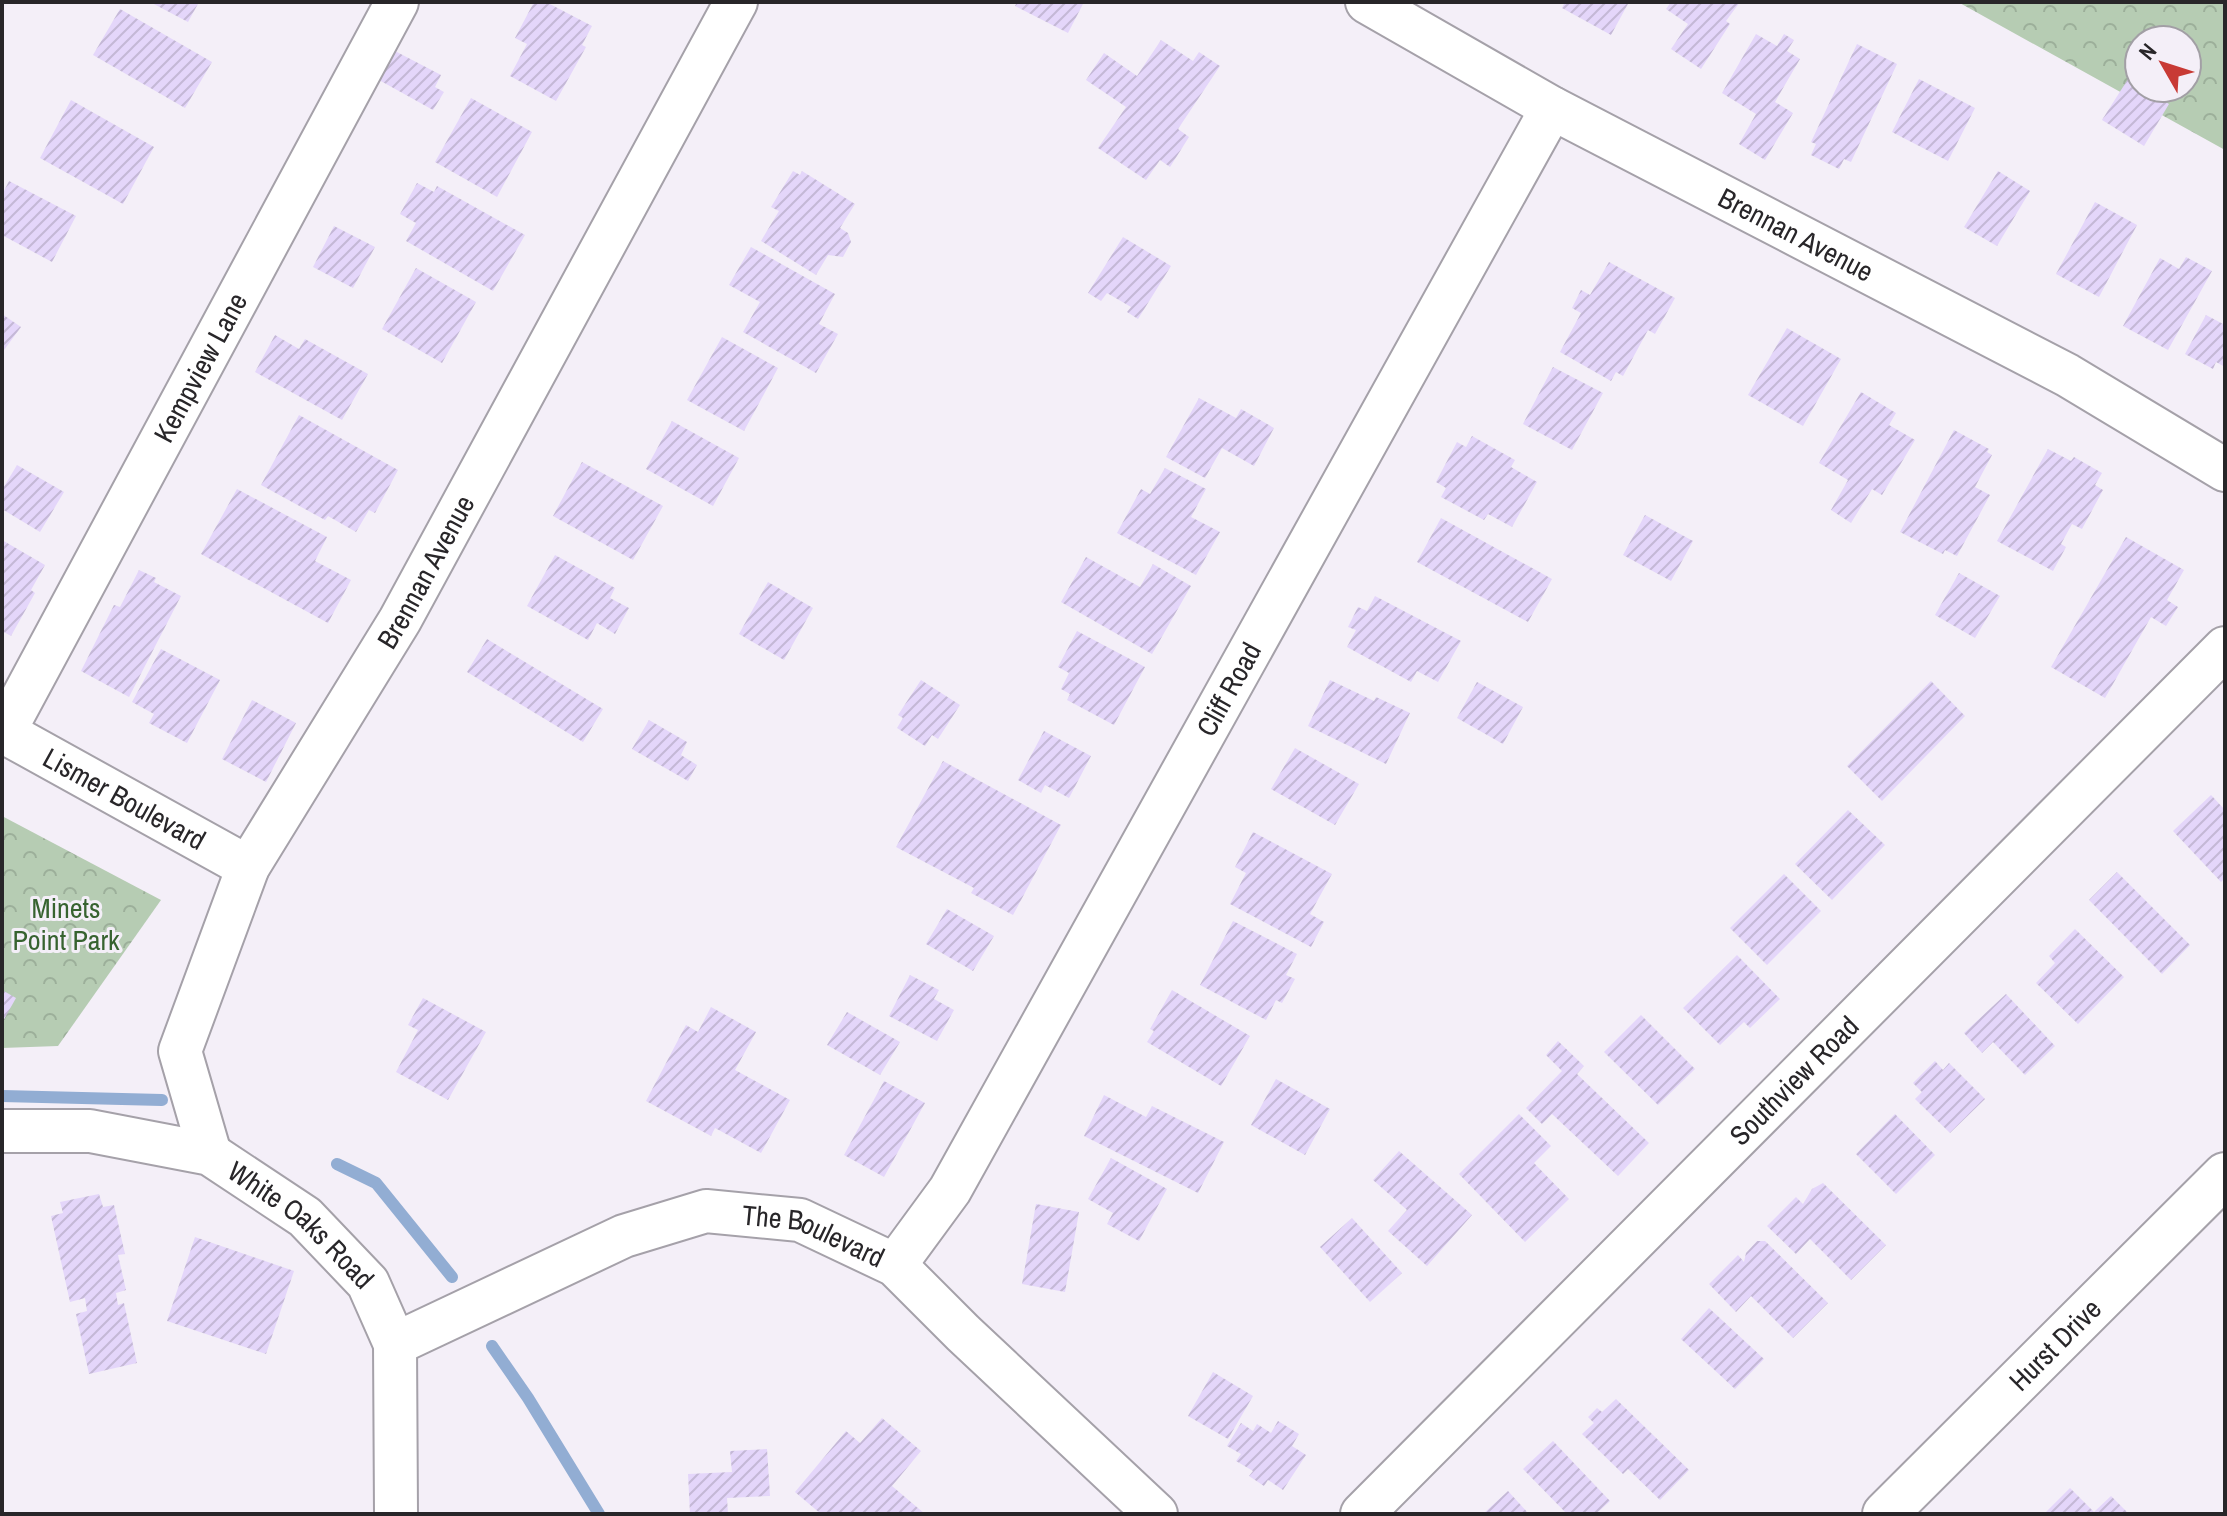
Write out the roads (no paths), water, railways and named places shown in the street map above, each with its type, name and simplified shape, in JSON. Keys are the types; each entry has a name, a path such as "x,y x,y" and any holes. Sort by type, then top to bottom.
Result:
{"street":[{"name":"Kempview Lane","path":"3,731 397,2"},
{"name":"Brennan Avenue","path":"210,1154 180,1051 248,867 400,620 736,2"},
{"name":"Brennan Avenue","path":"1367,2 1552,108 2067,375 2225,470"},
{"name":"Cliff Road","path":"895,1265 950,1190 1552,108"},
{"name":"Southview Road","path":"1362,1514 2225,648"},
{"name":"Lismer Boulevard","path":"3,731 248,867"},
{"name":"White Oaks Road","path":"2,1131 90,1131 210,1154 305,1217 368,1283 395,1344 396,1514"},
{"name":"Hurst Drive","path":"1885,1514 2225,1175"},
{"name":"The Boulevard","path":"395,1344 624,1236 706,1211 800,1220 895,1265 1156,1514"}],"waterway":[{"path":"2,1096 162,1100"},
{"path":"337,1164 376,1183 452,1277"},
{"path":"492,1346 528,1398 599,1514"}],"park label":[{"name":"Minets Point Park","path":"66,924"}]}
